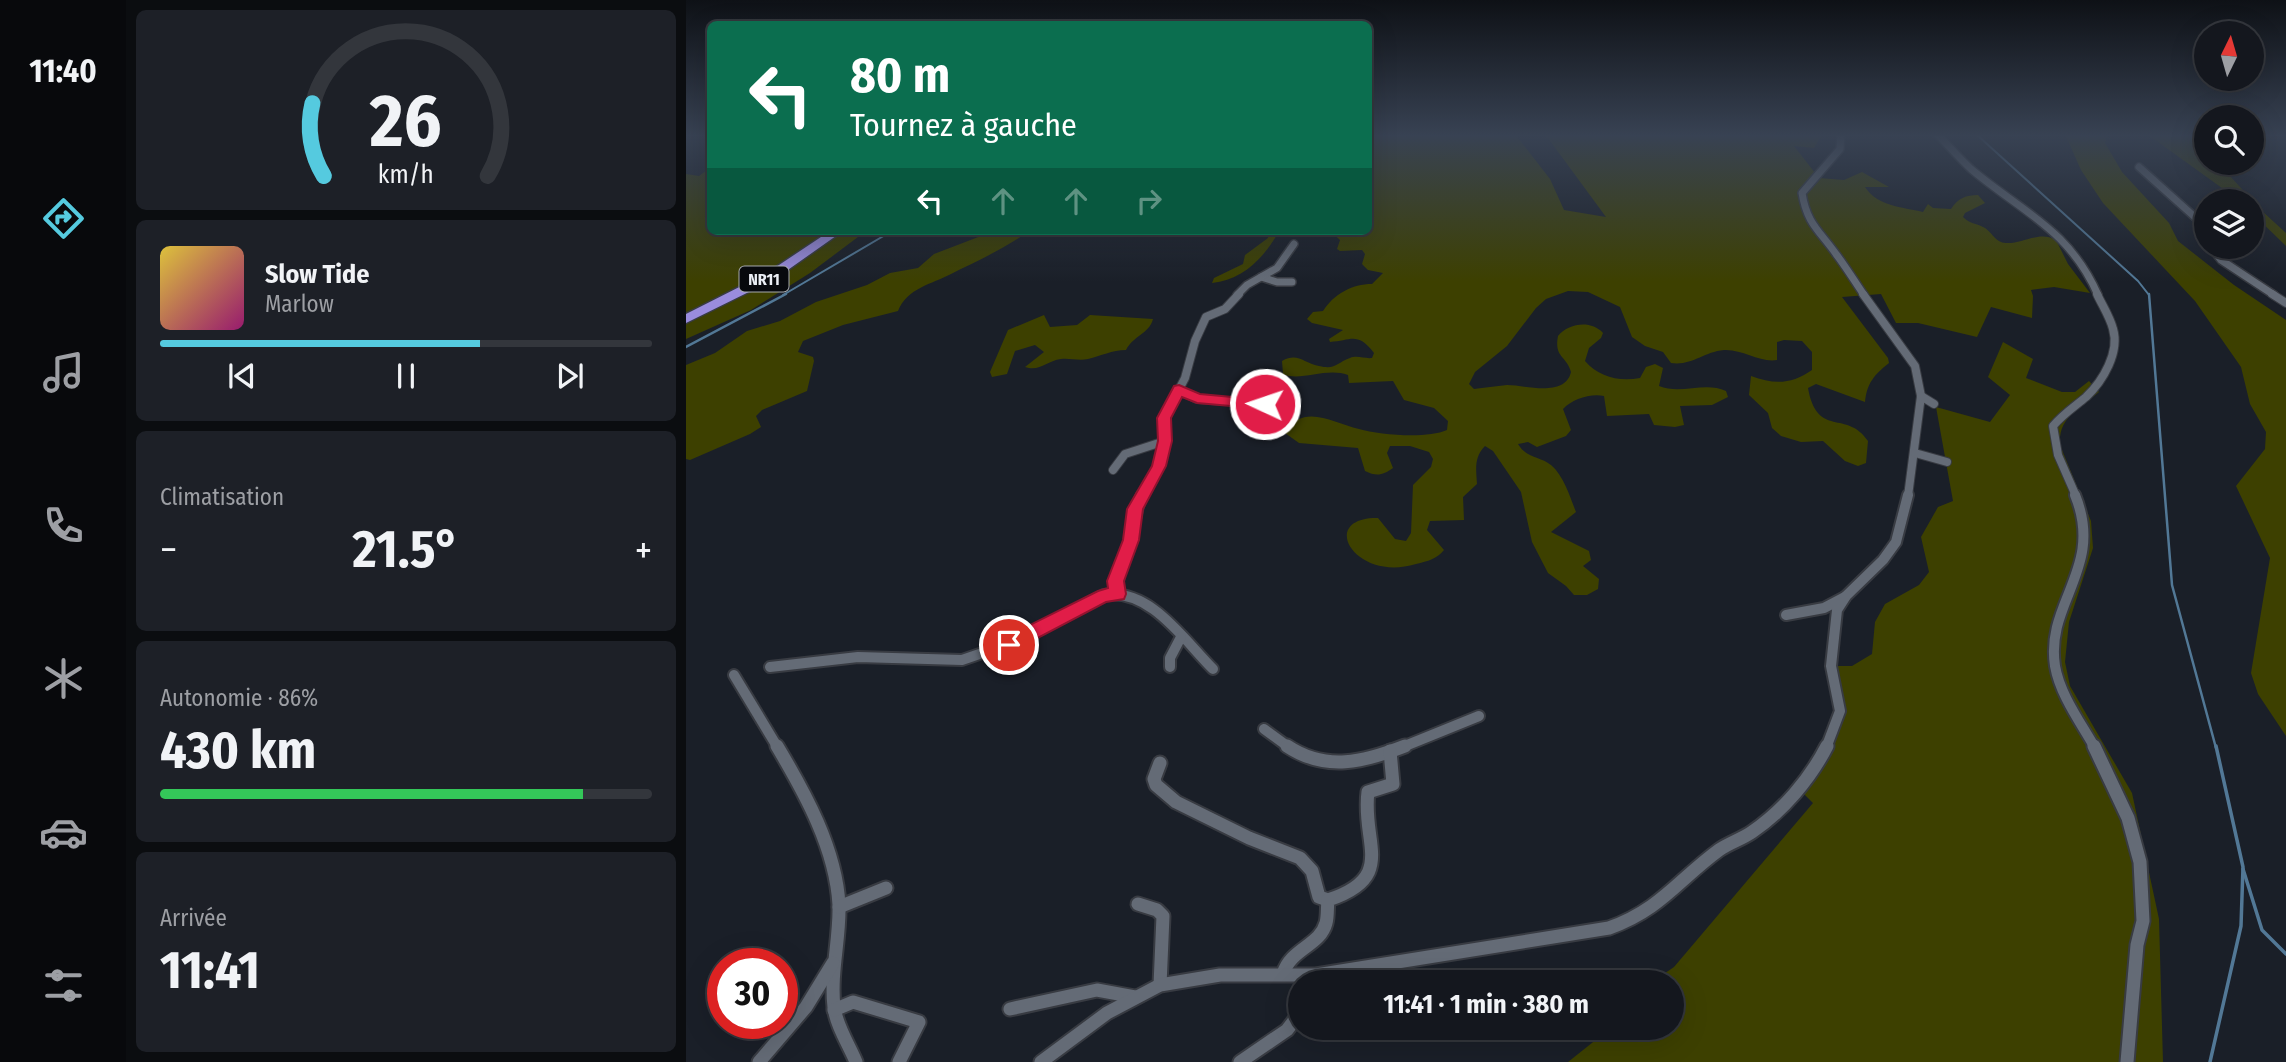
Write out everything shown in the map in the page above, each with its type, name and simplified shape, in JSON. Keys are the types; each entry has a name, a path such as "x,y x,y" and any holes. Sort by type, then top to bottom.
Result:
{"highway":[{"name":"NR11","path":"686,319 771,276 831,235"}],"street":[{"path":"1361,970 1609,928 1628,922 1662,904 1721,848 1742,839 1754,830 1799,789 1818,763 1839,719 1840,711 1831,666 1837,610 1846,596 1883,560 1896,542 1912,480 1921,396 1915,366 1895,341 1835,251 1815,230 1805,213 1802,193 1810,184"},
{"path":"1991,184 2044,222 2065,242 2090,276 2114,337 2113,353 2102,377 2087,396 2062,415 2053,426 2057,453 2080,513 2085,540 2073,584 2059,617 2053,652 2055,673 2107,769 2121,801 2140,862 2143,921 2137,945 2127,1062"},
{"path":"2157,184 2194,216"},
{"path":"1118,594 1116,581 1131,540 1135,509 1159,466 1165,441 1164,418 1179,390 1206,317 1225,309 1242,289 1282,264 1294,244"},
{"path":"2220,259 2286,303"},
{"path":"1261,276 1277,282 1292,282"},
{"path":"1179,390 1197,399 1265,404"},
{"path":"1921,396 1934,404"},
{"path":"1113,470 1125,454 1165,441"},
{"path":"1915,453 1947,462"},
{"path":"770,667 855,657 902,657 932,663 960,661 1009,645 1104,596 1118,594 1143,600 1213,670"},
{"path":"1786,615 1824,608 1846,596"},
{"path":"1170,667 1170,658 1181,637"},
{"path":"734,675 799,783 835,867 839,907 833,962 834,1010 856,1062"},
{"path":"1264,729 1285,745 1320,762 1335,764 1390,751 1479,716"},
{"path":"1160,763 1154,779 1156,785 1176,802 1249,838 1300,858 1312,871 1320,897 1328,901 1350,892 1367,877 1371,854 1368,792 1393,784 1390,751"},
{"path":"839,907 887,888"},
{"path":"1283,974 1285,964 1293,953 1321,933 1326,924 1328,901"},
{"path":"1138,904 1157,910 1163,916 1160,985"},
{"path":"759,1062 806,1007 833,962"},
{"path":"1041,1062 1107,1013 1160,985 1220,975 1288,975"},
{"path":"1010,1009 1097,990 1135,997"},
{"path":"834,1010 853,1002 919,1022 899,1062"},
{"path":"1240,1062 1288,1029"}],"shaded area":[{"path":"686,184 707,184 707,235 861,235 810,273 751,310 686,339"},
{"path":"1372,184 1552,184 1564,210 1606,217 1581,184 1883,184 1889,187 1865,187 1883,202 1923,212 1928,204 1933,208 1951,209 1963,198 1978,195 1985,203 1965,213 1963,217 1986,229 2002,242 2013,243 2044,236 2056,240 2068,264 2090,293 2054,287 2031,290 2032,318 1991,307 1977,337 1918,323 1896,323 1881,294 1842,297 1889,363 1872,380 1865,402 1816,384 1808,388 1812,404 1818,413 1825,419 1851,426 1868,441 1866,463 1858,466 1845,461 1823,441 1801,442 1781,436 1772,428 1768,413 1749,395 1751,376 1783,382 1812,370 1812,352 1802,341 1777,342 1777,360 1764,360 1724,350 1685,363 1671,363 1663,352 1645,346 1632,337 1620,307 1588,292 1568,291 1546,299 1507,346 1475,372 1469,384 1474,389 1507,385 1553,388 1561,385 1571,372 1559,353 1558,336 1568,328 1586,325 1603,333 1589,348 1585,361 1597,371 1617,379 1640,378 1646,367 1655,364 1663,368 1659,386 1676,389 1718,388 1726,391 1728,397 1712,405 1680,406 1684,425 1675,427 1654,425 1649,414 1607,416 1604,396 1588,396 1571,402 1563,409 1571,430 1566,436 1537,447 1528,442 1518,444 1529,455 1547,462 1560,475 1576,512 1551,532 1589,551 1591,560 1583,566 1599,579 1598,589 1587,595 1574,595 1548,573 1532,542 1521,492 1493,451 1485,446 1477,459 1477,484 1463,497 1464,520 1430,521 1427,530 1444,550 1441,553 1416,564 1394,567 1375,565 1361,558 1351,548 1347,537 1349,527 1360,520 1378,518 1395,539 1406,541 1411,533 1413,485 1431,467 1433,459 1429,452 1410,446 1390,446 1387,453 1393,468 1376,475 1365,471 1358,448 1299,443 1285,433 1300,418 1309,417 1329,419 1368,431 1403,435 1438,433 1447,430 1448,421 1434,408 1404,400 1393,381 1349,383 1348,375 1340,373 1297,376 1283,374 1282,361 1292,358 1329,367 1353,357 1372,358 1374,353 1363,342 1354,339 1330,342 1329,339 1343,330 1312,323 1307,319 1313,312 1323,311 1344,291 1372,284 1383,273 1368,270 1362,264 1365,254 1362,250 1337,249 1340,240 1334,236 1372,235"},
{"path":"2090,184 2133,184 2169,223 2178,241 2194,254 2194,259 2201,259 2286,320 2286,736 2258,694 2251,673 2270,558 2236,486 2265,449 2266,432 2250,404 2241,367 2195,301 2103,203"},
{"path":"2216,184 2237,184 2242,189 2223,189"},
{"path":"2264,213 2286,233 2286,246 2264,225"},
{"path":"984,235 1023,235 914,292 907,297 898,311 843,325 803,341 798,352 813,357 814,361 807,391 762,410 756,416 761,427 750,434 690,460 686,459 686,365 715,353 747,331 780,321 816,302 867,285 890,273 918,268 934,254"},
{"path":"1268,235 1276,235 1252,266 1234,277 1212,283 1214,278 1243,264 1245,255"},
{"path":"1044,315 1050,327 1077,325 1090,315 1153,319 1148,328 1126,350 1085,360 1061,359 1035,368 1025,367 1044,352 1035,345 1015,351 1007,374 992,377 990,372 1008,330"},
{"path":"2003,342 2033,359 2026,378 2062,392 2075,392 2089,381 2099,392 2066,420 2060,435 2060,445 2091,521 2093,548 2069,622 2065,662 2070,686 2132,793 2159,919 2163,1062 1568,1062 1596,1040 1684,1040 1684,970 1670,970 1813,803 1799,789 1838,724 1831,666 1852,666 1872,654 1875,622 1885,604 1919,585 1929,572 1921,537 1938,507 1953,501 1936,407 1990,422 2010,395 1988,377"}],"waterway":[{"path":"2031,184 2138,281 2149,295"},
{"path":"783,295 885,235"},
{"path":"686,347 786,294"},
{"path":"2149,294 2172,585 2216,748"},
{"path":"2210,1062 2241,926 2243,867 2216,746"},
{"path":"2243,869 2262,930 2286,954"}],"route":[{"path":"1009,645 1107,594 1118,594 1116,581 1131,540 1135,509 1159,466 1165,441 1164,418 1179,390 1197,399 1265,404"}]}
